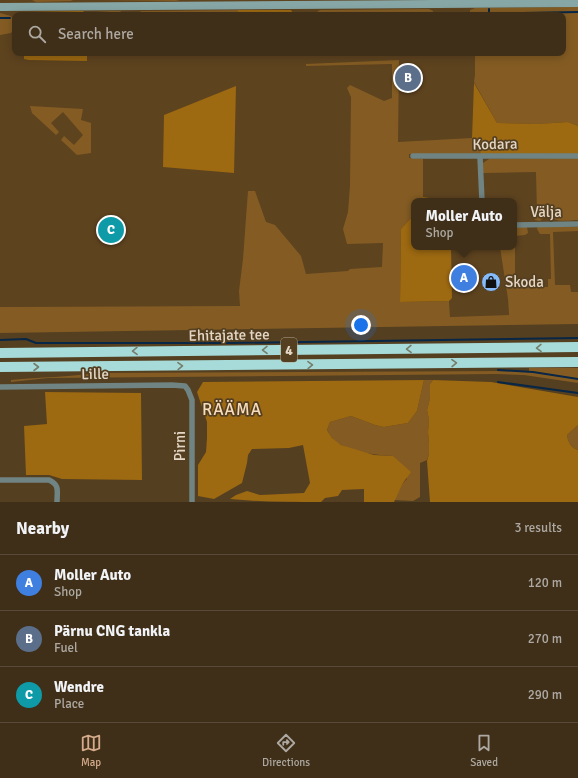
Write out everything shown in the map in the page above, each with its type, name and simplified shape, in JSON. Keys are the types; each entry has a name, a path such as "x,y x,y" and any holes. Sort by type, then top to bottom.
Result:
{"highway":[{"name":"Ehitajate tee","path":"0,352 578,347"},
{"name":"Ehitajate tee","path":"0,367 578,362"}],"street":[{"path":"0,7 425,2 578,3"},
{"name":"Kodara","path":"413,156 578,156"},
{"path":"480,157 482,198"},
{"name":"Välja","path":"517,224 578,224"},
{"name":"Lille","path":"0,387 172,385 185,386 188,390"},
{"name":"Pirni","path":"188,390 192,400 192,502"},
{"path":"0,480 49,480 55,483 58,488 57,502"}],"shaded area":[{"path":"0,0 578,0 578,299 508,299 509,315 450,317 449,301 232,306 0,307"},
{"path":"32,0 73,0 36,2"},
{"path":"96,0 180,0 176,1"},
{"path":"578,7 578,126 568,122 537,124 497,123 474,82 475,56 566,56 566,12 470,12 470,10 475,8"},
{"path":"429,9 433,12 317,12 320,10"},
{"path":"238,10 238,12 140,12"},
{"path":"238,10 291,10 292,12 238,12"},
{"path":"83,11 84,12 30,12"},
{"path":"120,11 121,12 95,12"},
{"path":"0,13 11,16 12,31 11,33 0,35"},
{"path":"24,56 87,56 87,61 24,59"},
{"path":"399,60 398,142 472,138 481,154 409,154 409,158 423,159 423,197 411,198 411,218 401,229 400,302 449,301 450,317 509,315 500,250 515,250 515,287 548,287 548,279 551,279 550,234 540,234 537,229 538,226 578,227 578,231 553,232 555,285 570,285 571,292 578,292 578,324 0,333 0,307 240,306 239,291 248,191 255,191 266,222 275,225 301,256 306,274 382,267 383,243 347,244 343,229 348,212 350,186 351,97 347,88 350,85 384,101 392,98 392,64 306,66 306,64"},
{"path":"474,83 497,123 537,124 568,122 578,126 578,154 481,154 472,138"},
{"path":"236,86 234,173 163,167 164,115"},
{"path":"30,106 83,109 81,120 91,123 91,153 77,155 61,140 64,136 74,145 83,135 63,112 51,123 59,132 56,135 32,113"},
{"path":"578,158 578,220 558,220 551,217 549,214 544,214 540,221 535,220 532,214 537,213 536,172 483,173 483,163 489,159"},
{"path":"411,218 411,250 451,250 452,298 449,301 400,302 401,229"},
{"path":"517,227 527,227 528,233 517,236"},
{"path":"529,368 578,368 578,383 524,375 496,374 48,378 11,382 11,380 98,373 529,371"},
{"path":"424,380 433,380 430,384 430,398 427,410 429,420 429,454 427,460 420,463 420,497 413,501 394,500 403,483 407,479 393,456 361,452 344,447 332,438 327,430 330,422 351,416 384,427 408,423 417,411"},
{"path":"424,380 417,411 408,423 384,427 351,416 330,422 327,430 332,438 341,445 374,455 393,456 411,472 403,483 394,502 364,502 364,489 342,490 338,496 325,498 321,502 230,499 247,491 260,495 304,493 310,483 303,445 289,448 252,449 248,455 242,483 214,499 198,496 198,465 206,452 207,438 207,422 197,392 203,382"},
{"path":"433,380 491,382 578,397 578,425 567,435 570,444 573,448 578,450 578,502 430,502 427,461 429,454 429,420 427,410 430,398 430,384"},
{"path":"45,392 141,393 142,480 62,479 49,475 26,475 24,426 47,424"},
{"path":"578,425 578,450 573,448 570,444 567,435"}],"waterway":[{"path":"566,12 578,12"},
{"path":"0,18 10,18"},
{"path":"0,340 26,339 36,343 229,343 578,338"},
{"path":"498,370 533,372 578,379"},
{"path":"498,382 578,393"}],"place":[{"name":"Pärnu CNG tankla","path":"408,78"},
{"name":"Wendre","path":"111,230"},
{"name":"Moller Auto","path":"464,278"},
{"name":"Skoda","path":"491,282"}],"district":[{"name":"RÄÄMA","path":"232,409"}]}
